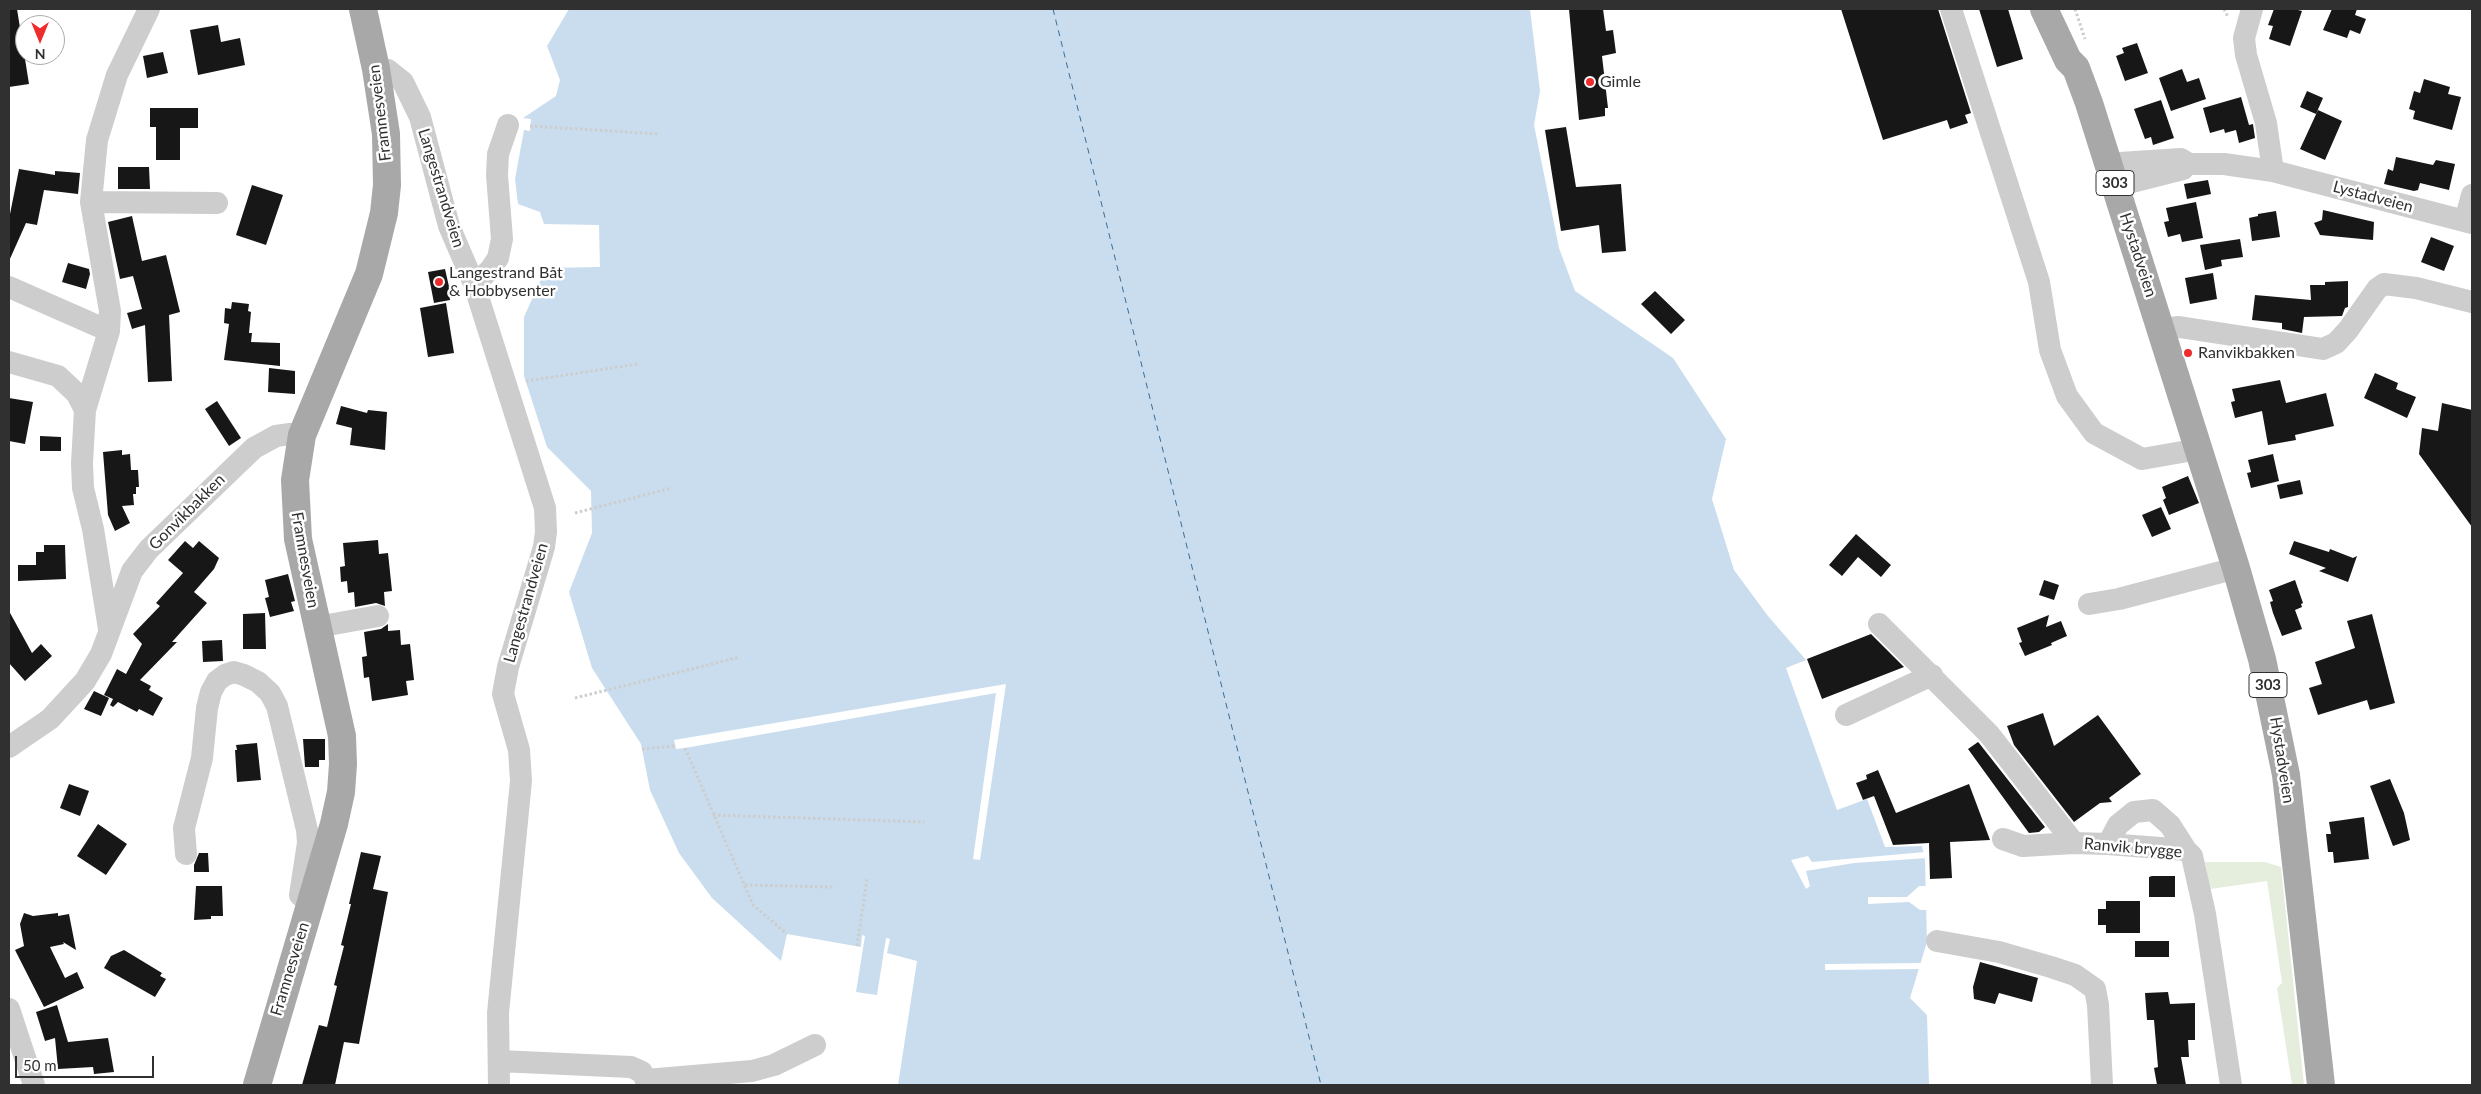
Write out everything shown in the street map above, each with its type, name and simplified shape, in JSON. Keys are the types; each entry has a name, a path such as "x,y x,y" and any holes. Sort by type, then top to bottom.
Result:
{"main road":[{"name":"Framnesveien","path":"257,1085 334,824 343,764 336,706 298,539 295,480 302,436 366,282 378,242 384,213 387,160 386,134 376,69 363,9"},
{"name":"Hystadveien","path":"2044,9 2068,60 2076,68 2113,176 2236,568 2262,659 2286,775 2321,1085"},
{"name":"Hystadveien","path":"2064,9 2079,56 2076,68"}],"street":[{"name":"Gonvikbakken","path":"109,629 93,529 83,488 82,463 85,410 109,331 108,292 92,217 91,202 97,140 117,74 149,9"},
{"path":"1951,9 2039,282 2050,350 2067,396 2094,433 2142,459 2199,449"},
{"path":"2252,9 2244,38 2246,55 2266,123 2273,171"},
{"name":"Langestrandveien","path":"376,69 388,70 403,82 420,117 449,226 474,284 545,508 546,532 539,566 508,667 503,694 519,750 521,781 498,1013 499,1085"},
{"path":"474,284 490,270 498,258 502,239 498,161 503,137 519,125"},
{"name":"Lystadveien","path":"2113,176 2120,163 2181,159 2189,164 2224,164 2273,171 2468,222"},
{"path":"2468,222 2472,195"},
{"path":"91,202 217,203"},
{"path":"2162,330 2179,327 2323,349 2336,343 2348,330 2377,289 2384,284 2416,288 2472,302"},
{"path":"9,287 109,331"},
{"path":"9,362 58,376 77,394 85,410"},
{"name":"Gonvikbakken","path":"9,747 50,719 72,698 85,681 101,654 132,571 174,523 254,448 276,436 290,434 302,436"},
{"path":"2089,604 2119,599 2236,568"},
{"path":"317,627 378,616"},
{"name":"Ranvik brygge","path":"1879,624 1989,734 2074,843 2186,850 2192,856 2205,914 2231,1085"},
{"path":"186,854 184,828 202,758 207,708 211,692 218,681 225,675 234,672 258,682 270,692 277,706 308,830 308,843 300,895 310,904"},
{"path":"1846,715 1932,675"},
{"path":"2108,844 2118,825 2134,812 2153,810 2170,825 2186,850"},
{"path":"2002,839 2023,846 2074,843"},
{"path":"1937,941 2014,957 2075,975 2095,989 2098,1005 2102,1085"},
{"path":"9,1009 34,1085"},
{"path":"500,1060 631,1067 642,1072 647,1083 752,1071 774,1065 815,1045"}],"path":[{"path":"519,125 658,134"},
{"path":"526,381 638,364"},
{"path":"575,514 672,488"},
{"path":"575,698 740,657"},
{"path":"642,749 675,746"},
{"path":"685,748 753,905 787,934"},
{"path":"713,815 924,822"},
{"path":"857,946 867,879"},
{"path":"744,885 834,887"}],"green space":[{"path":"2205,862 2265,862 2281,867 2304,1085 2292,1085 2277,988 2282,983 2267,881 2210,889"}],"water":[{"path":"569,9 1530,9 1540,91 1534,125 1559,248 1575,291 1673,358 1726,439 1712,499 1734,570 1768,616 1806,660 1786,668 1837,810 1867,799 1885,847 1922,846 1925,860 1927,942 1910,998 1927,1015 1929,1085 898,1085 917,961 887,953 890,939 886,938 877,995 856,992 865,936 862,935 861,947 787,934 781,961 712,898 679,853 650,790 641,744 592,668 569,592 592,533 591,491 547,447 524,376 524,317 546,268 600,267 599,225 544,224 540,212 518,204 515,179 524,130 530,131 531,119 523,118 556,96 560,80 547,46"}],"pier":[{"path":"1006,684 980,860 973,859 996,693 685,748 676,749 674,740"},
{"path":"1925,852 1927,858 1854,863 1806,871 1810,886 1806,889 1791,860 1808,856 1812,862"},
{"path":"1919,886 1926,886 1928,910 1920,910 1909,902 1868,904 1868,897 1907,897"},
{"path":"1925,963 1922,969 1825,970 1825,964"}],"building":[{"path":"9,9 17,9 18,15 15,15 15,65 26,65 29,84 9,87"},
{"name":"Gimle","path":"1569,9 1603,9 1606,31 1613,30 1616,53 1602,56 1608,108 1605,108 1605,116 1579,120"},
{"path":"1841,9 1938,9 1971,113 1965,115 1968,123 1950,129 1947,120 1883,140"},
{"path":"1979,9 2008,9 2023,59 1997,67"},
{"path":"2274,9 2302,11 2290,46 2269,39 2273,26 2268,25"},
{"path":"2332,9 2357,9 2355,15 2366,19 2360,34 2350,30 2347,38 2323,30"},
{"path":"218,25 221,42 240,38 245,65 198,75 190,30"},
{"path":"2137,43 2148,73 2125,81 2116,56 2124,53 2122,48"},
{"path":"163,52 168,73 147,78 143,56"},
{"path":"2182,69 2187,82 2199,78 2206,99 2171,111 2159,78"},
{"path":"2424,79 2450,87 2448,94 2461,97 2452,130 2413,119 2415,111 2409,109 2414,91 2420,93"},
{"path":"2307,91 2323,98 2316,114 2300,107"},
{"path":"2241,97 2249,125 2253,124 2255,138 2239,143 2236,130 2225,133 2224,129 2210,133 2203,108"},
{"path":"2161,100 2174,138 2153,145 2151,137 2145,139 2134,109"},
{"path":"150,108 198,108 198,128 180,128 180,160 156,160 156,127 150,127"},
{"path":"2318,110 2342,121 2325,160 2300,149"},
{"path":"1566,127 1576,187 1621,184 1626,251 1602,253 1599,225 1561,231 1545,130"},
{"path":"2396,157 2433,165 2436,160 2455,164 2449,190 2420,183 2418,190 2414,191 2384,184 2388,169 2393,171"},
{"path":"118,167 149,167 150,189 118,189"},
{"path":"19,169 55,175 55,171 80,173 78,194 44,190 37,225 26,223 9,261 9,219"},
{"path":"2208,180 2211,194 2187,199 2184,184"},
{"path":"252,185 283,195 266,245 236,235"},
{"path":"2196,202 2203,238 2182,242 2180,234 2168,237 2164,222 2169,221 2166,208"},
{"path":"2323,210 2374,222 2373,240 2320,235 2314,223 2322,220"},
{"path":"2276,211 2280,237 2252,241 2249,218 2258,216 2258,214"},
{"path":"132,216 142,261 166,255 180,312 169,315 172,381 148,382 145,325 132,329 127,313 142,309 133,276 120,279 108,222"},
{"path":"2431,237 2454,246 2444,271 2421,262"},
{"path":"2240,239 2243,257 2221,260 2222,266 2205,270 2200,245"},
{"path":"68,263 89,269 90,274 86,289 62,282"},
{"name":"Langestrand Båt & Hobbysenter","path":"445,269 450,300 434,303 428,272"},
{"path":"2213,273 2217,299 2190,304 2185,278"},
{"path":"2348,281 2348,307 2345,308 2342,316 2304,317 2302,333 2282,329 2282,323 2252,320 2255,295 2311,300 2310,285 2325,285 2325,282"},
{"path":"1655,291 1685,320 1671,334 1641,304"},
{"path":"232,302 249,304 248,311 251,312 249,333 252,333 251,342 280,343 280,366 224,360 229,324 224,323 225,308 231,309"},
{"path":"446,303 454,353 428,357 420,308"},
{"path":"269,368 295,371 295,394 268,392"},
{"path":"2375,373 2398,383 2396,389 2416,397 2407,418 2364,398"},
{"path":"2280,380 2286,403 2326,393 2334,426 2295,435 2296,440 2268,445 2262,411 2235,418 2231,402 2235,401 2232,389"},
{"path":"9,398 33,402 25,444 9,441"},
{"path":"217,401 241,438 229,446 205,409"},
{"path":"2442,403 2472,410 2472,527 2419,454 2422,428 2438,431"},
{"path":"341,406 367,413 368,410 387,412 385,450 350,445 352,428 336,424"},
{"path":"40,436 61,437 61,451 40,451"},
{"path":"122,450 122,455 130,454 131,470 138,470 139,487 136,487 136,494 133,494 134,505 122,506 130,523 115,531 108,515 103,452"},
{"path":"2273,454 2279,481 2251,488 2247,473 2251,472 2248,460"},
{"path":"2188,476 2199,503 2169,515 2163,500 2166,498 2162,487"},
{"path":"2300,480 2303,494 2280,499 2277,485"},
{"path":"2161,507 2171,529 2152,537 2142,515"},
{"path":"1856,534 1891,565 1881,577 1858,557 1842,576 1829,565"},
{"path":"378,540 379,554 388,553 392,591 384,592 385,606 376,603 355,607 354,592 348,593 347,581 341,582 340,567 345,566 343,543"},
{"path":"185,541 193,548 199,541 219,558 214,569 194,592 207,603 172,642 177,642 140,680 151,686 149,690 163,698 153,716 139,709 137,712 118,702 113,707 110,705 113,699 104,695 117,669 126,674 142,644 133,634 160,606 156,603 183,573 168,560"},
{"path":"2294,541 2329,552 2330,549 2353,558 2357,556 2348,582 2319,571 2326,568 2289,554"},
{"path":"44,545 65,545 66,579 18,581 18,565 36,565 36,552 44,552"},
{"path":"288,574 295,601 291,602 294,611 270,617 265,598 269,597 265,580"},
{"path":"2044,580 2059,585 2054,600 2039,595"},
{"path":"2295,580 2303,603 2301,604 2302,607 2295,610 2302,629 2282,636 2273,613 2270,602 2273,601 2269,590"},
{"path":"9,611 32,653 41,644 52,656 25,681 9,663"},
{"path":"265,613 266,649 243,649 243,614"},
{"path":"2372,614 2395,703 2370,710 2367,700 2318,715 2309,688 2322,684 2315,662 2355,648 2347,621"},
{"path":"2049,615 2046,627 2061,621 2067,636 2051,643 2052,645 2025,656 2019,643 2022,642 2017,628"},
{"path":"388,624 388,631 400,630 401,645 410,644 414,680 406,681 408,695 372,701 369,677 364,678 362,657 367,656 364,632 381,629"},
{"path":"1871,634 1904,667 1822,699 1807,659"},
{"path":"222,640 223,661 203,662 202,641"},
{"path":"94,691 109,698 101,716 84,709"},
{"path":"2043,713 2054,746 2098,715 2141,774 2109,798 2112,802 2100,803 2074,822 2014,745 2007,726"},
{"path":"303,739 325,739 325,760 319,760 319,767 305,767"},
{"path":"1978,742 2045,827 2039,832 2029,833 1968,749"},
{"path":"257,743 261,780 237,782 236,745"},
{"path":"1878,770 1896,813 1969,784 1990,840 1950,842 1952,878 1930,879 1929,843 1893,845 1874,796 1863,800 1856,783 1867,779 1866,775"},
{"path":"2390,779 2404,813 2410,840 2393,846 2370,786"},
{"path":"69,784 89,791 80,816 60,808"},
{"path":"2364,817 2369,859 2334,863 2333,852 2328,852 2326,834 2331,834 2329,822"},
{"path":"98,824 127,844 106,875 77,856"},
{"path":"361,852 381,856 373,889 388,892 359,1044 344,1042 335,1085 302,1085 319,1025 327,1027 337,986 334,985 344,946 341,945"},
{"path":"199,853 208,853 209,872 194,872 194,865"},
{"path":"2175,876 2175,897 2149,897 2149,877"},
{"path":"196,886 222,886 223,916 211,916 211,919 194,920"},
{"path":"2106,901 2140,901 2140,933 2106,933 2106,925 2098,925 2098,909 2106,909"},
{"path":"24,913 33,916 58,913 58,916 69,914 76,950 63,942 64,944 50,947 65,978 77,972 84,988 44,1007 15,950 24,946 20,924"},
{"path":"2135,941 2169,941 2169,957 2135,957"},
{"path":"124,950 162,973 160,976 166,979 155,997 104,968 111,956"},
{"path":"1980,962 2038,978 2032,1002 1999,993 1995,1004 1974,999 1973,987"},
{"path":"2168,992 2170,1004 2195,1003 2195,1040 2188,1040 2189,1057 2181,1057 2186,1085 2157,1085 2154,1068 2158,1067 2154,1020 2147,1020 2145,993"},
{"path":"57,1005 68,1042 108,1038 114,1072 94,1074 93,1067 58,1069 55,1038 45,1041 36,1012"}],"ferry route":[{"path":"1053,9 1321,1085"}],"place":[{"name":"Gimle","path":"1590,82"},
{"name":"Langestrand Båt & Hobbysenter","path":"439,282"},
{"name":"Ranvikbakken","path":"2188,353"}]}
